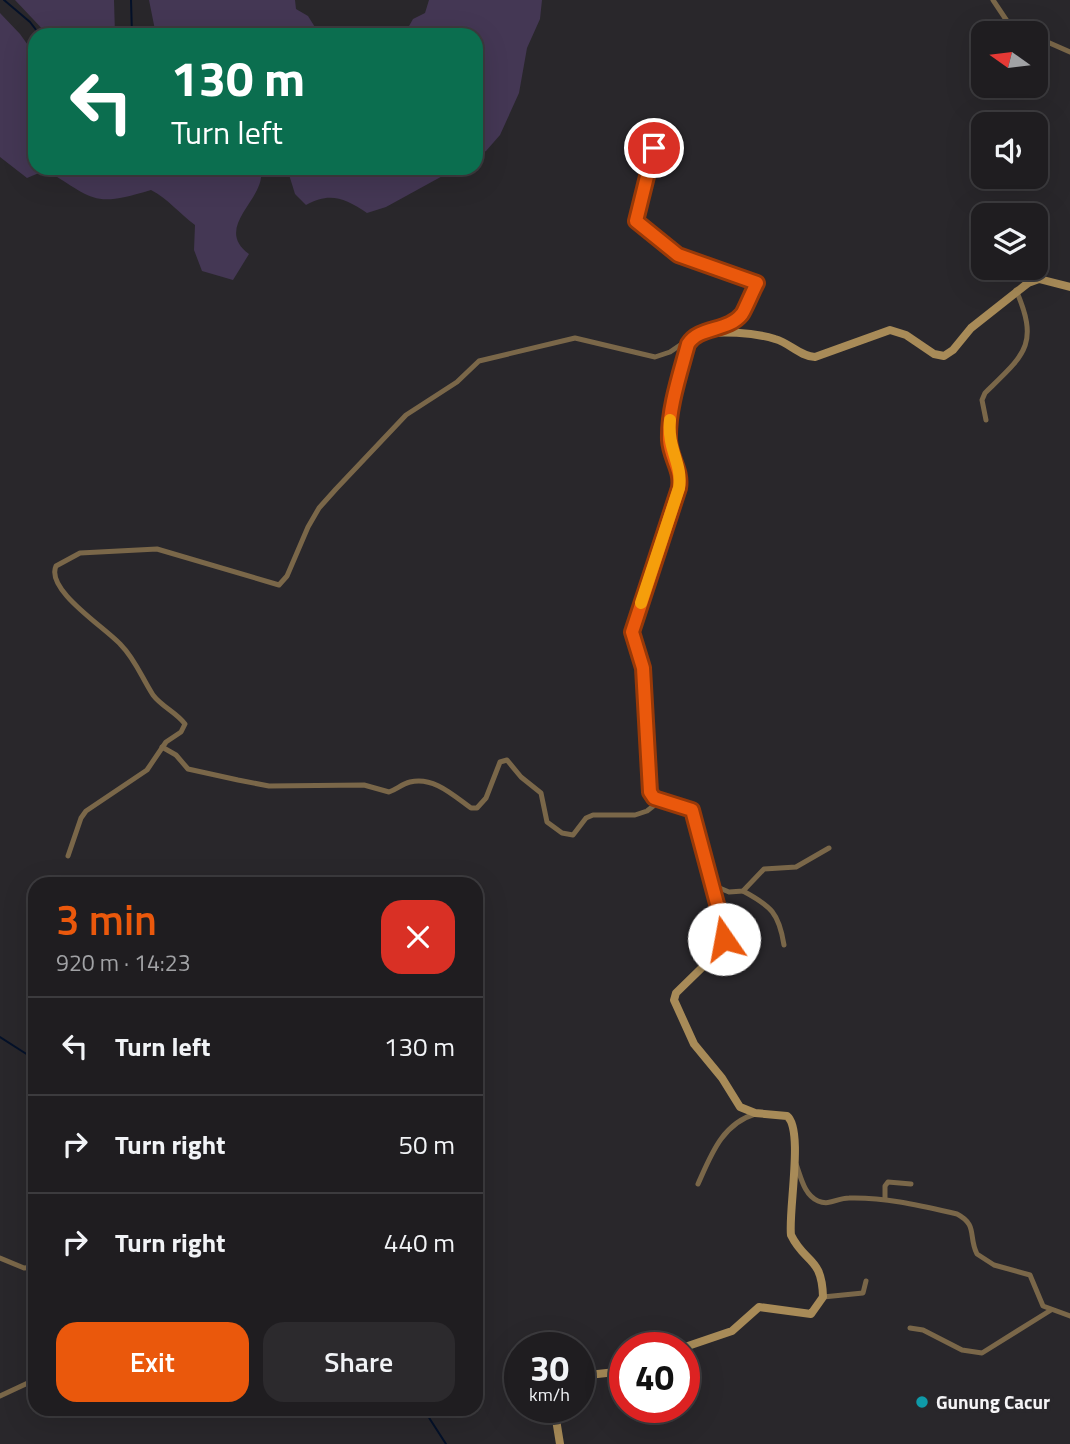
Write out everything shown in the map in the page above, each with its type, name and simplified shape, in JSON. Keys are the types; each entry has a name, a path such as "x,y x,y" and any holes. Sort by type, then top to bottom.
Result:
{"street":[{"path":"993,0 1008,21"},
{"path":"1048,42 1070,52"},
{"path":"68,856 86,811 147,770 162,747 181,732 185,724 154,696 123,647 68,598 53,573 55,566 80,553 157,549 279,585 287,576 308,527 335,489 406,415 457,382 479,361 575,338 655,357 670,352 692,338 728,326 741,316 757,283 678,255 636,221 654,148"},
{"path":"710,332 774,338 807,356 815,357 890,330 906,335 934,355 944,356 953,350 971,328 1016,290 1039,279 1070,287"},
{"path":"986,420 982,400 985,393 1018,357 1027,342 1028,320 1016,290"},
{"path":"692,338 685,351 669,428 670,447 680,475 679,488 632,632 643,668 650,792 654,798 692,810 724,930 724,939 714,957 676,993 674,1003 694,1045 722,1078 734,1101 744,1110 782,1115 791,1119 795,1140 791,1235 818,1267 823,1297 811,1314 759,1307 732,1331 700,1342"},
{"path":"162,747 194,771 238,780 269,786 364,785 389,792 403,784 420,780 435,784 471,808 477,808 486,798 500,762 508,760 521,776 541,793 547,822 568,836 573,835 586,818 593,815 635,815 647,811 661,800"},
{"path":"743,891 764,869 796,867 829,848"},
{"path":"710,883 729,892 743,891 770,907 778,917 784,946"},
{"path":"698,1184 722,1136 739,1119 760,1113"},
{"path":"794,1158 806,1191 819,1202 827,1203 846,1198 885,1199 957,1214 971,1225 977,1254 994,1265 1032,1276 1041,1303 1051,1310 1070,1316"},
{"path":"885,1199 885,1186 888,1181 911,1184"},
{"path":"0,1258 28,1268"},
{"path":"823,1297 863,1293 866,1281"},
{"path":"910,1328 923,1330 962,1350 982,1353 1051,1310"},
{"path":"0,1396 28,1383"},
{"path":"557,1423 560,1444"}],"shaded area":[{"path":"15,0 114,0 115,28 41,28"},
{"path":"149,0 295,0 296,9 308,16 316,28 155,28"},
{"path":"429,0 542,0 540,19 527,48 519,93 500,135 483,152 483,28 408,28 413,19 425,13"},
{"path":"0,13 28,45 28,175 34,175 27,178 0,157"},
{"path":"54,175 261,175 261,179 238,222 236,233 239,243 249,254 233,280 202,271 194,250 195,225 151,190 116,199 105,199 94,198"},
{"path":"289,175 444,175 386,207 367,213 337,198 322,199 306,205 295,194"}],"waterway":[{"path":"4,0 35,28"},
{"path":"131,0 132,28"},
{"path":"0,1037 28,1055"},
{"path":"428,1416 446,1444"}],"slow traffic":[{"path":"641,603 679,488 679,470 670,447 670,420"}],"place":[{"name":"Gunung Cacur","path":"922,1402"}],"route":[{"path":"654,148 636,221 678,255 757,283 741,316 728,326 695,335 688,344 669,428 670,447 680,475 679,488 632,632 642,659 650,792 654,798 692,810 724,930 724,939"}]}
